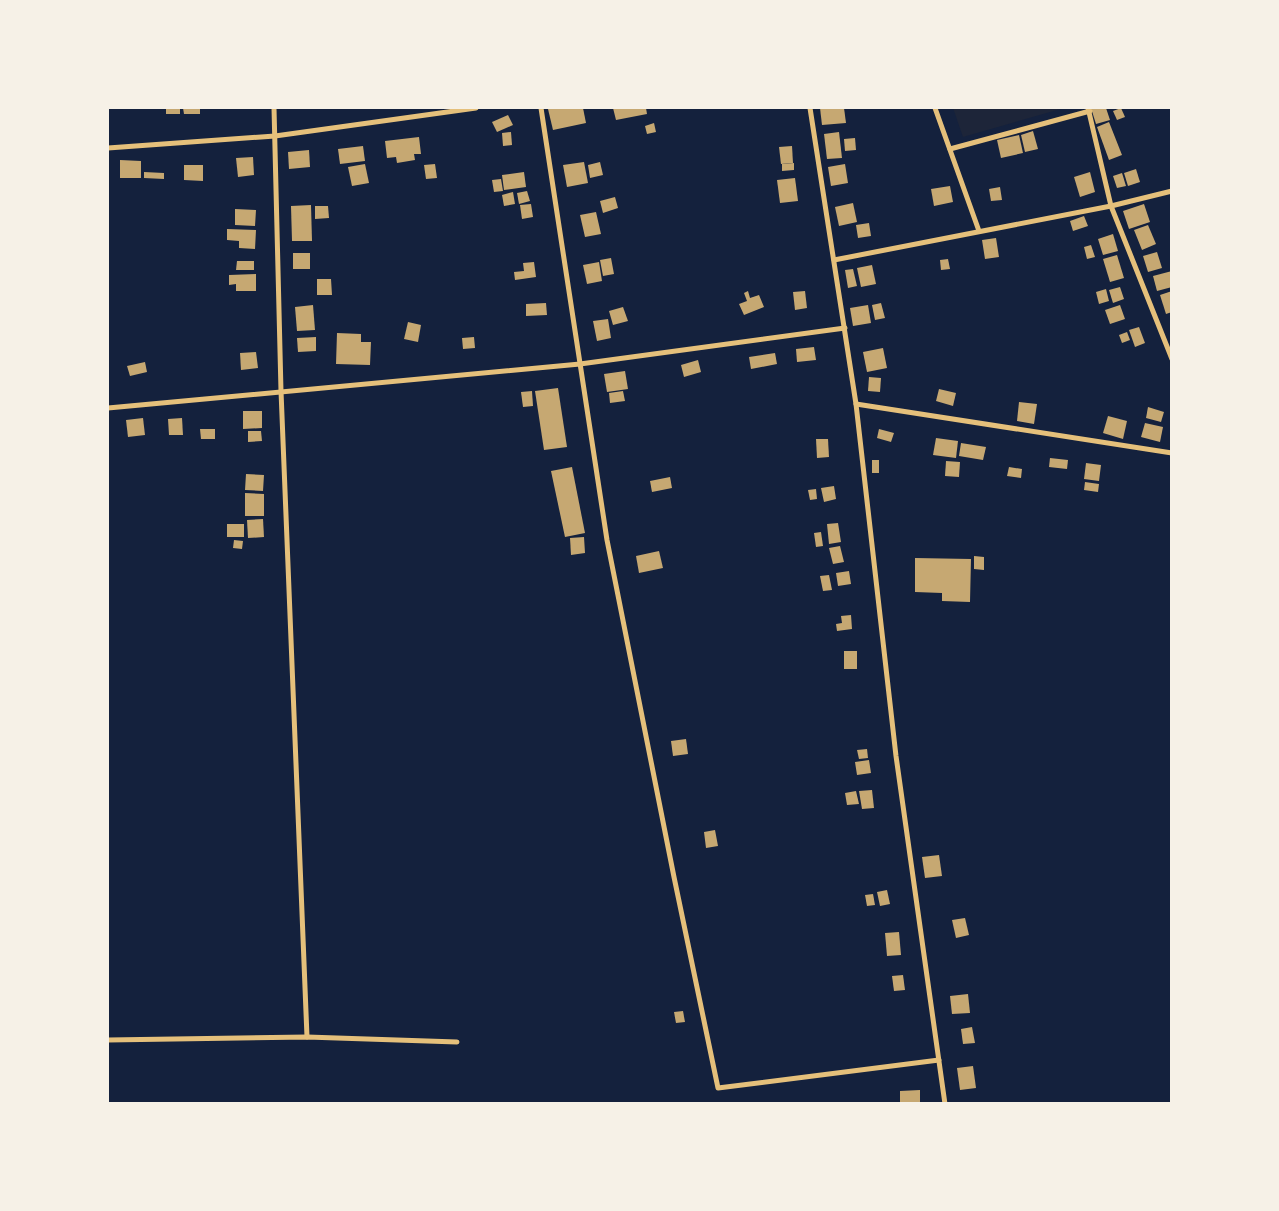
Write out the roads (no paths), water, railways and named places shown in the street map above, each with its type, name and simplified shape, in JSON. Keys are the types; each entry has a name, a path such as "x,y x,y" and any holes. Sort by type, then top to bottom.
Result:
{"street":[{"path":"274,108 281,392 307,1037"},
{"path":"108,148 275,136 476,108"},
{"path":"541,108 608,540 674,877 718,1088 939,1060"},
{"path":"810,108 856,404 896,756 945,1104"},
{"path":"935,108 978,231"},
{"path":"950,149 1089,109 1111,206 1172,359"},
{"path":"834,260 1111,206 1172,191"},
{"path":"108,408 580,364 844,328"},
{"path":"856,404 1172,453"},
{"path":"108,1040 307,1037 457,1042"}]}
